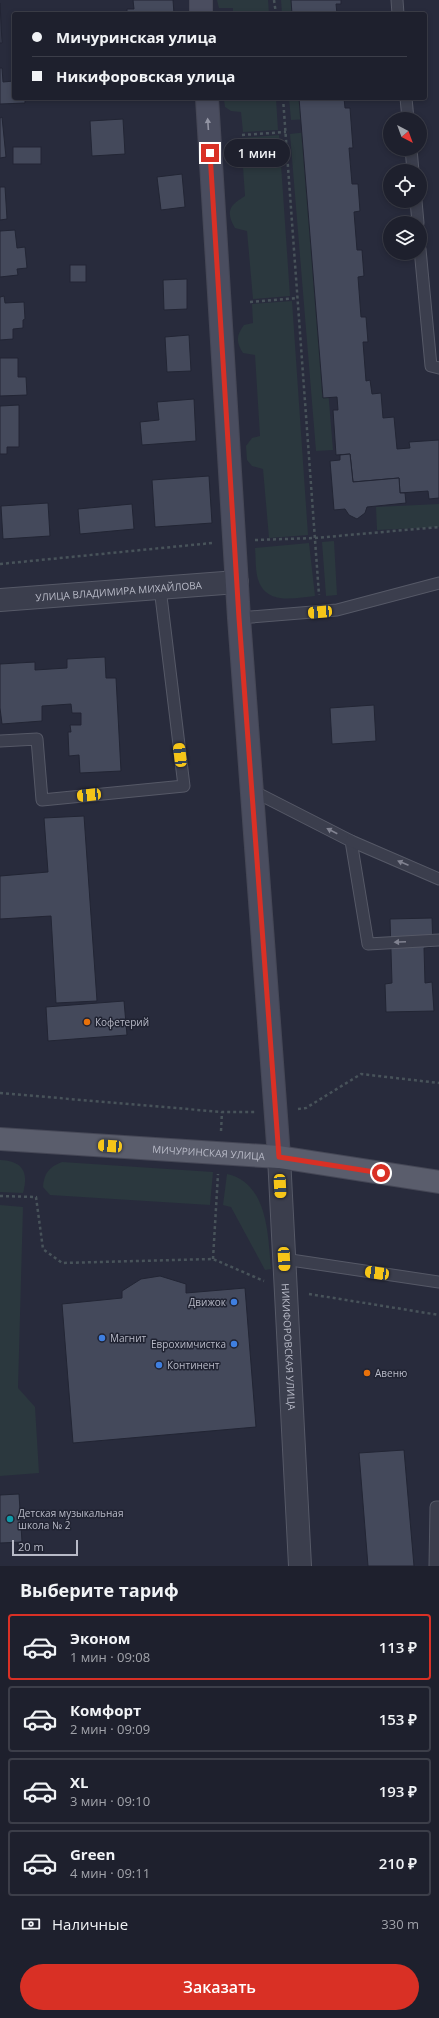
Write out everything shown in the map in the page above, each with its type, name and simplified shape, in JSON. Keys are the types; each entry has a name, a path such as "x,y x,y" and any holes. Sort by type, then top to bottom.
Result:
{"main road":[{"path":"201,0 202,12"},
{"name":"НИКИФОРОВСКАЯ УЛИЦА","path":"207,100 239,618 279,1157"},
{"name":"МИЧУРИНСКАЯ УЛИЦА","path":"0,1139 279,1157 439,1182"}],"street":[{"name":"УЛИЦА ВЛАДИМИРА МИХАЙЛОВА","path":"0,600 237,582"},
{"name":"НИКИФОРОВСКАЯ УЛИЦА","path":"279,1157 300,1566"}],"lane":[{"path":"397,0 398,12"},
{"path":"406,100 407,112"},
{"path":"421,260 431,366 439,368"},
{"path":"239,618 337,610 439,583"},
{"path":"0,741 37,739 42,800 184,786 160,588"},
{"path":"251,790 351,841 439,879"},
{"path":"351,841 368,944 439,940"},
{"path":"284,1259 439,1282"},
{"path":"435,1566 436,1507 439,1508"}],"path":[{"path":"274,0 276,12"},
{"path":"283,100 320,612"},
{"path":"242,135 286,132"},
{"path":"250,302 298,298"},
{"path":"0,1093 222,1112 276,1112 306,1108 361,1074 439,1083"},
{"path":"213,1259 222,1112"},
{"path":"0,1196 36,1197 43,1249 62,1263 213,1259 286,1290 439,1315"}],"shaded area":[{"path":"217,0 268,0 269,12 233,12 233,8 219,8"},
{"path":"281,0 300,0 301,12 282,12"},
{"path":"224,100 276,100 278,130 243,132 241,112 231,111 225,107"},
{"path":"289,100 308,100 310,119 291,120"},
{"path":"307,132 333,450 316,451 290,134"},
{"path":"279,135 290,296 253,299 247,231 235,228 230,217 233,206 245,196 241,138"},
{"path":"292,301 308,535 269,538 263,469 252,466 247,460 246,446 252,438 260,436 255,355 243,353 239,346 238,336 244,325 253,323 252,304"},
{"path":"439,504 439,527 377,530 376,507"},
{"path":"334,541 337,595 326,596 322,542"},
{"path":"309,543 315,596 291,599 283,598 269,594 263,589 257,574 255,548"},
{"path":"0,1160 14,1162 22,1169 25,1179 23,1193 0,1192"},
{"path":"62,1162 213,1172 210,1205 50,1195 43,1187 46,1174 51,1168"},
{"path":"227,1174 241,1179 251,1188 258,1199 267,1226 271,1269 265,1270 231,1207 223,1205"},
{"path":"0,1205 23,1207 18,1388 35,1407 39,1473 0,1476"}],"building":[{"path":"133,0 173,0 174,12 127,12 127,9 134,9"},
{"path":"291,0 341,0 341,4 336,4 337,12 292,12"},
{"path":"0,3 2,43 0,43"},
{"path":"0,68 2,68 3,82 12,81 12,100 25,100 25,103 0,104"},
{"path":"299,100 344,100 345,108 350,108 353,148 349,148 352,184 358,184 360,211 354,212 357,250 362,250 364,276 358,277 361,317 366,317 368,342 363,342 366,381 370,380 372,394 381,393 383,418 394,417 397,449 410,448 409,442 439,440 439,498 429,499 428,491 400,493 399,478 353,482 350,454 336,455 333,410 338,410 337,397 323,398"},
{"path":"2,117 6,157 0,158 0,118"},
{"path":"123,119 125,154 92,156 90,121"},
{"path":"13,147 41,147 41,164 13,164"},
{"path":"182,174 185,207 161,210 157,177"},
{"path":"0,187 5,187 7,219 0,220"},
{"path":"15,230 17,248 25,247 27,268 17,269 18,275 0,277 0,231"},
{"path":"70,265 86,265 86,282 70,282"},
{"path":"187,279 187,309 164,310 163,280"},
{"path":"4,296 5,303 24,302 25,319 23,320 23,328 13,329 13,339 0,340 0,297"},
{"path":"189,335 191,371 167,372 165,337"},
{"path":"0,358 18,358 18,377 26,377 27,395 0,396"},
{"path":"194,399 196,441 142,445 140,422 159,420 157,402"},
{"path":"19,405 19,447 7,447 7,454 0,454 0,406"},
{"path":"350,454 353,482 399,478 400,493 405,493 406,503 367,507 365,513 357,519 349,515 345,509 334,510 330,461 340,460 340,455"},
{"path":"209,476 212,523 155,527 152,480"},
{"path":"48,503 50,536 3,539 1,506"},
{"path":"132,504 134,529 80,534 78,509"},
{"path":"105,657 106,678 116,678 121,771 80,773 79,755 69,756 68,732 71,732 70,725 81,725 81,713 72,713 71,704 42,706 42,721 2,724 0,708 0,664 35,662 35,670 67,668 67,659"},
{"path":"374,705 376,741 332,744 330,708"},
{"path":"84,816 97,1001 56,1003 51,916 0,919 0,876 48,872 44,818"},
{"path":"432,918 433,947 424,948 425,983 432,982 434,1011 386,1012 385,984 392,983 390,919"},
{"path":"124,1001 127,1035 48,1041 46,1007"},
{"name":"Континент","path":"160,1276 186,1284 186,1293 245,1288 256,1427 73,1443 62,1304 122,1298 122,1291 141,1279"},
{"path":"404,1450 414,1566 368,1566 359,1453"},
{"name":"Детская музыкальная школа № 2","path":"19,1494 22,1542 0,1543 0,1495"}],"place":[{"name":"Кофетерий","path":"87,1022"},
{"name":"Движок","path":"234,1302"},
{"name":"Магнит","path":"102,1338"},
{"name":"Еврохимчистка","path":"234,1344"},
{"name":"Континент","path":"159,1365"},
{"name":"Авеню","path":"367,1373"},
{"name":"Детская музыкальная школа № 2","path":"10,1519"}],"route":[{"path":"210,153 239,618 279,1157 381,1173"}]}
